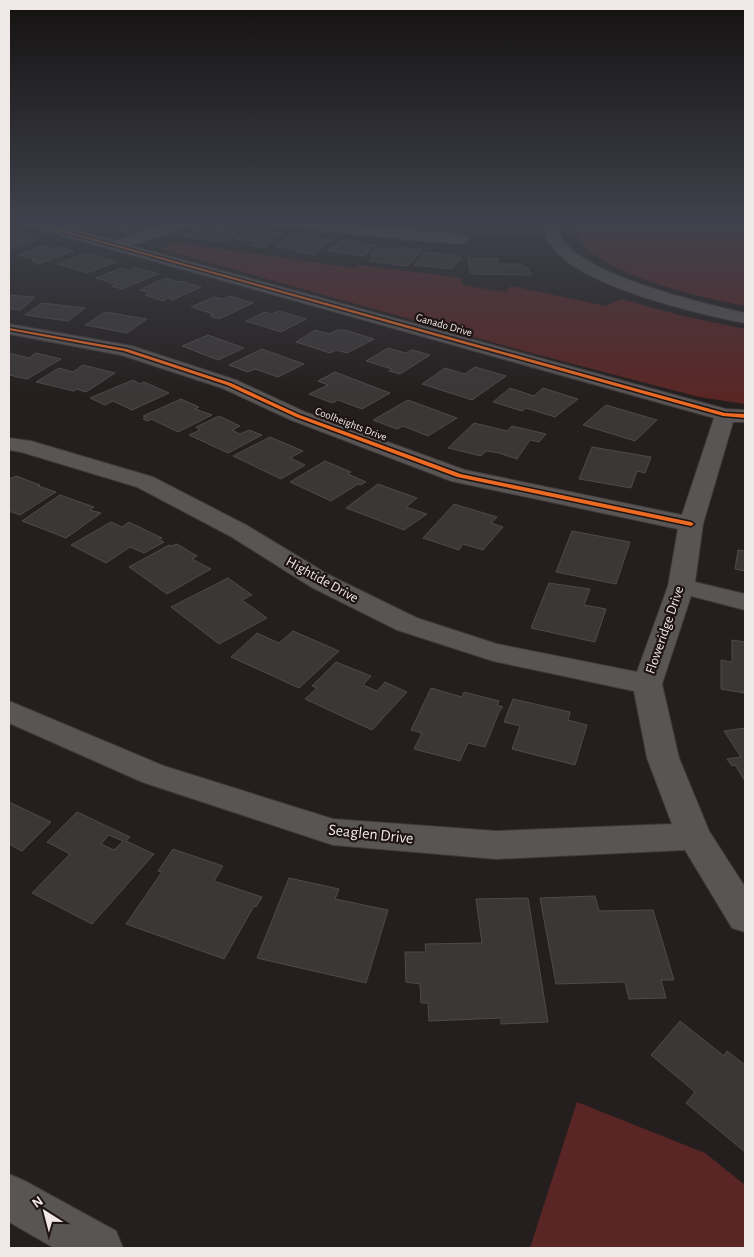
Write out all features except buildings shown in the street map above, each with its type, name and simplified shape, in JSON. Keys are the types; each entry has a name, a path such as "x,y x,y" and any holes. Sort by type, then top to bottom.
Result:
{"street":[{"name":"Ganado Drive","path":"237,279 735,415"},
{"path":"615,279 650,294 683,304 745,318"},
{"name":"Coolheights Drive","path":"9,329 134,353 229,384 298,416 459,476 692,524"},
{"name":"Floweridge Drive","path":"735,415 692,524 681,586 647,684 663,758 694,836 745,917"},
{"name":"Hightide Drive","path":"9,444 23,446 145,482 239,531 320,581 407,624 493,652 647,684"},
{"path":"681,586 745,602"},
{"name":"Seaglen Drive","path":"9,711 153,774 333,832 496,845 694,836"},
{"path":"9,1197 100,1248"}],"shaded area":[{"path":"266,279 462,279 462,285 505,292 511,286 606,306 621,299 683,316 745,329 745,404 699,397 520,350"},
{"path":"644,279 745,279 745,306 706,298"},
{"path":"577,1102 705,1153 745,1185 745,1248 530,1248"}],"cycle path":[{"path":"233,279 725,415 745,416"},
{"path":"9,329 125,350 229,384 298,416 459,476 691,524"}]}
